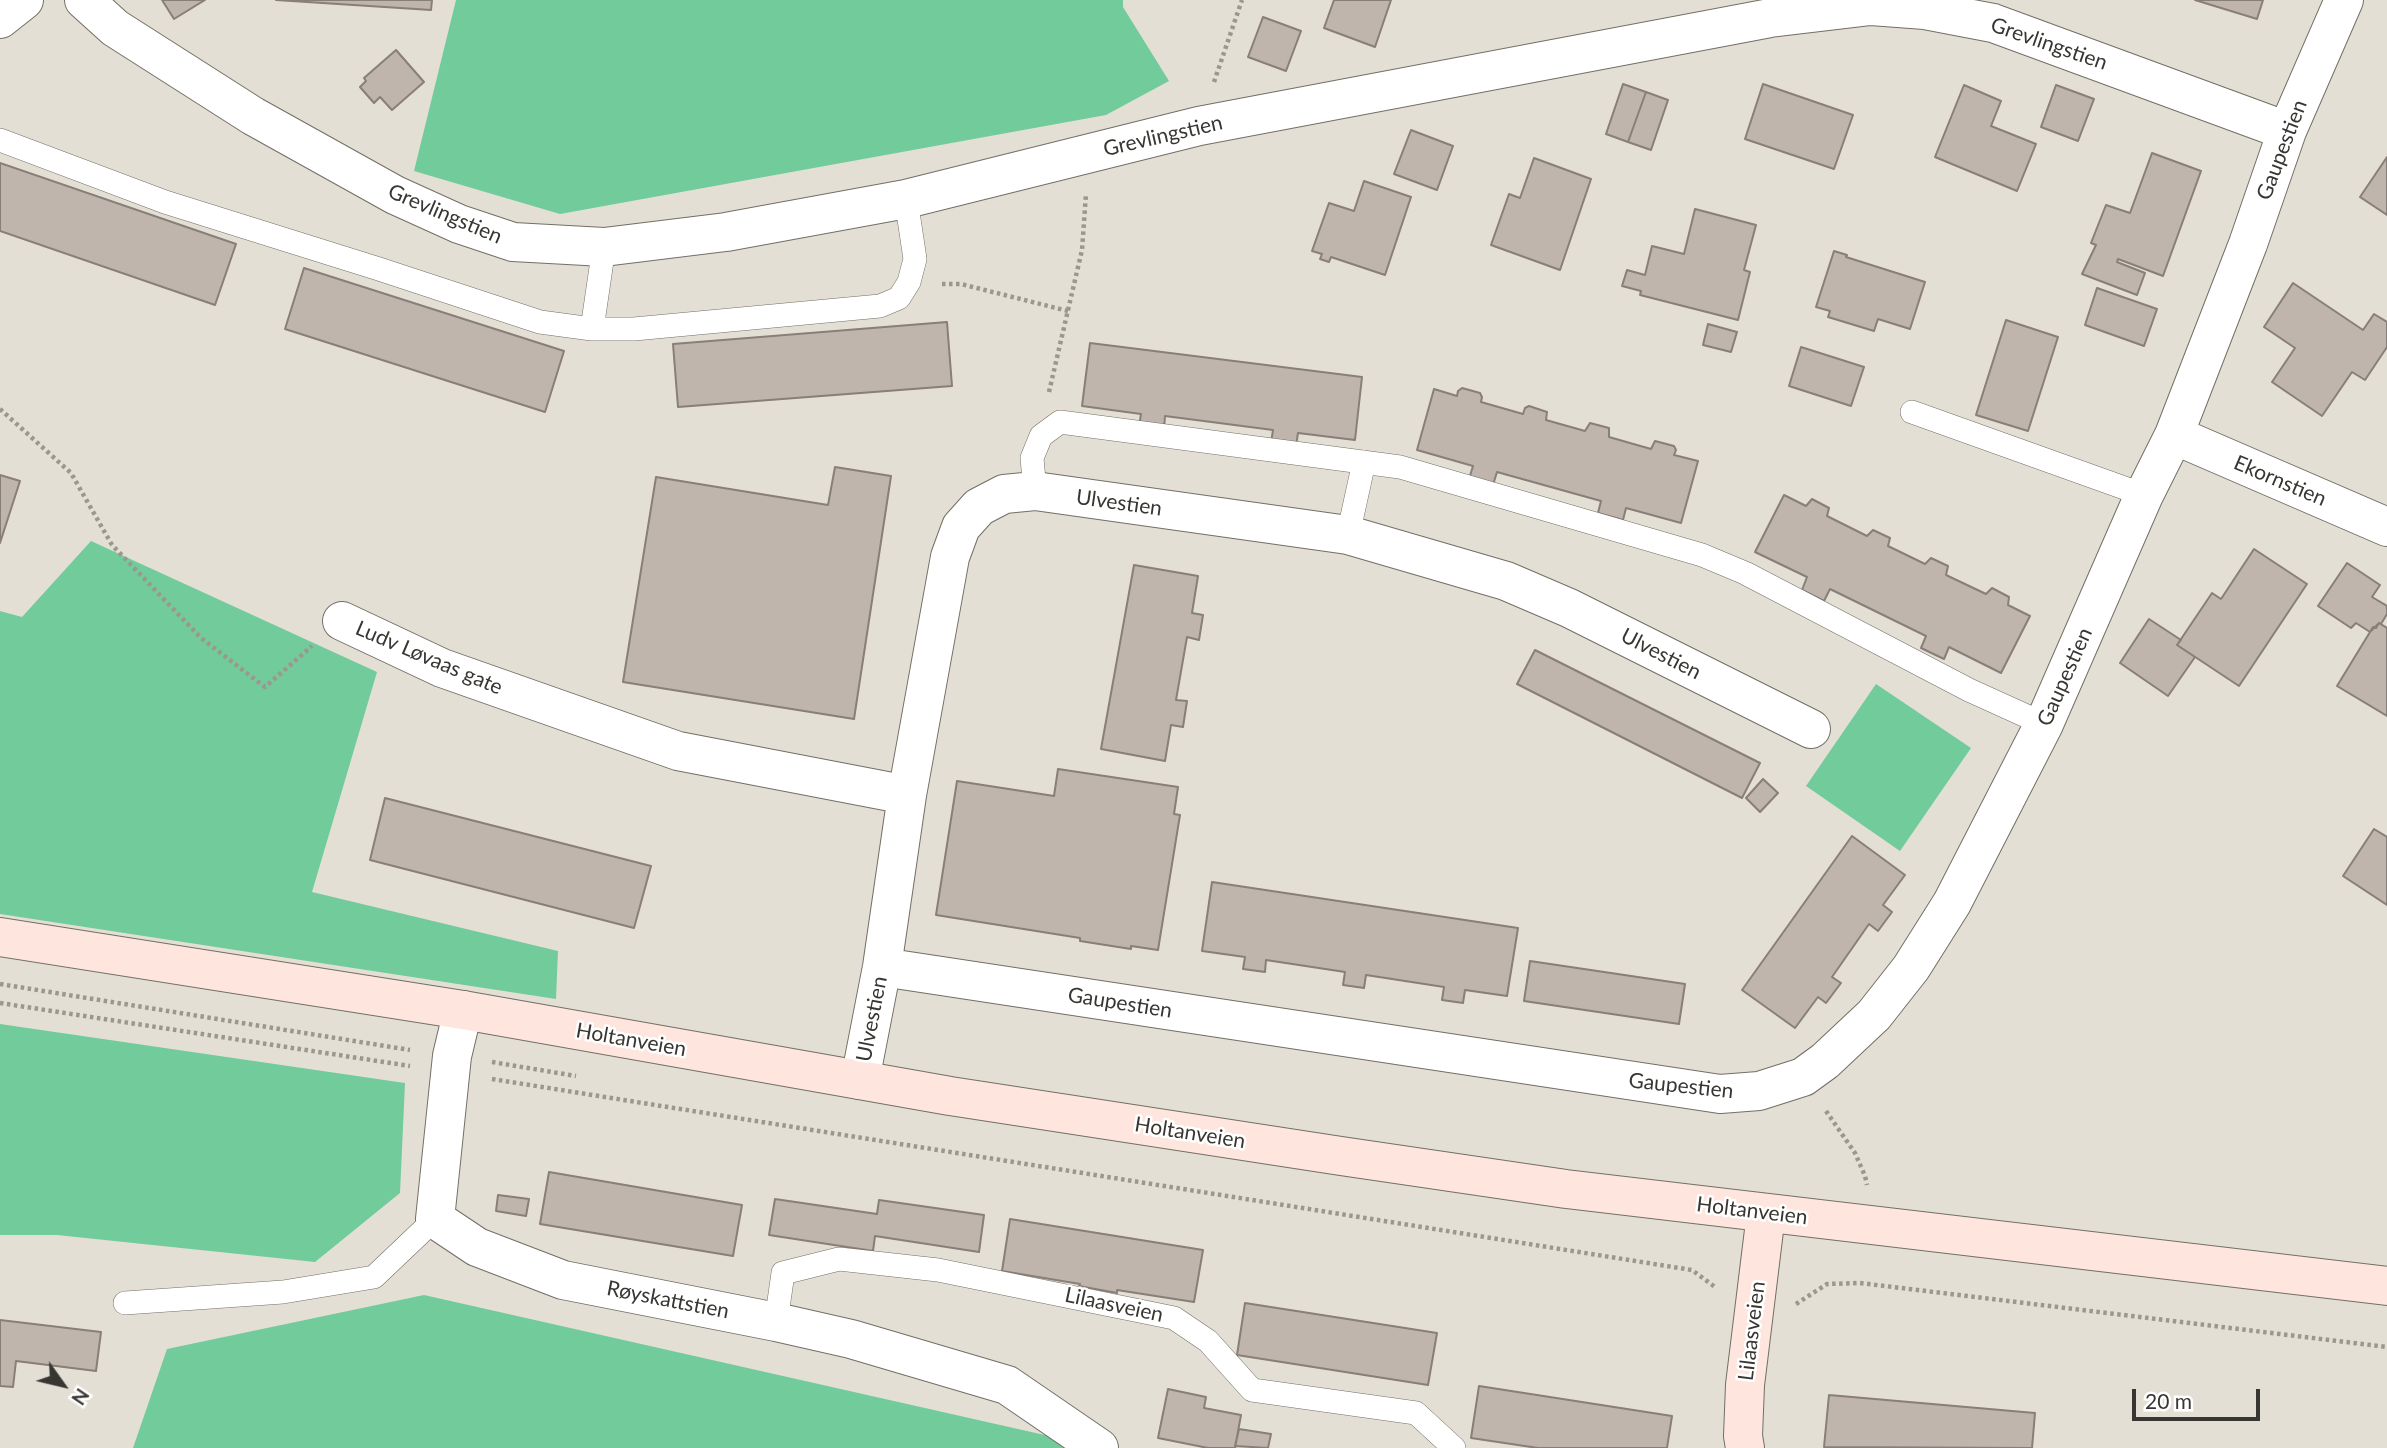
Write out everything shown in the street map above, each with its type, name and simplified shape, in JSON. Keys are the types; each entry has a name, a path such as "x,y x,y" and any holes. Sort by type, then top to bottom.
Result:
{"main road":[{"name":"Holtanveien","path":"0,937 463,1010 860,1080 1434,1170 1566,1189 2387,1286"},
{"name":"Lilaasveien","path":"1745,1448 1745,1385 1766,1213"}],"street":[{"path":"0,19 24,0"},
{"name":"Grevlingstien","path":"84,0 115,28 253,116 395,195 459,224 513,242 604,247 726,232 906,200 1199,126 1770,18 1871,6 1925,10 1993,23 2287,131"},
{"name":"Gaupestien","path":"882,967 1720,1094 1759,1091 1803,1077 1825,1061 1874,1015 1911,968 1952,903 2044,724 2144,495 2174,435 2248,244 2287,131 2344,0"},
{"name":"Ekornstien","path":"2174,435 2387,527"},
{"name":"Ulvestien","path":"860,1080 882,967 907,795 950,557 961,527 979,508 1004,494 1035,491 1348,536 1506,581 1569,608 1811,729"},
{"name":"Ludv Løvaas gate","path":"342,621 442,668 678,751 907,795"},
{"path":"435,1219 450,1072 463,1010"},
{"name":"Røyskattstien","path":"435,1219 477,1247 564,1280 851,1339 1007,1385 1099,1448"}],"lane":[{"path":"0,140 165,202 540,322 592,329 634,329 880,306 899,298 909,282 915,259 906,200"},
{"path":"592,329 604,247"},
{"path":"1912,412 2144,495"},
{"path":"1035,491 1032,458 1041,436 1060,422 1400,467 1702,555 1745,573 1969,690 2044,724"},
{"path":"1348,536 1364,462"},
{"path":"125,1303 283,1292 374,1277 435,1219"},
{"name":"Lilaasveien","path":"776,1322 783,1273 839,1259 939,1270 1174,1318 1208,1341 1252,1390 1416,1413 1454,1448"}],"path":[{"path":"1199,126 1242,0"},
{"path":"1041,436 1082,250 1087,203 1084,155"},
{"path":"961,284 1068,311"},
{"name":"Ludv Løvaas gate","path":"0,409 71,473 112,545 201,638 265,687 342,621"},
{"path":"0,1003 1692,1270 1717,1289 1722,1289"},
{"path":"1803,1077 1855,1153 1865,1176 1868,1194"},
{"path":"1789,1303 1797,1305 1828,1284 1860,1283 2387,1347"}],"green space":[{"path":"456,0 1123,0 1123,7 1169,81 1106,115 560,214 414,171"},
{"path":"91,541 377,672 312,892 558,951 556,999 0,914 0,611 22,617"},
{"path":"1876,684 1971,748 1900,851 1806,786"},
{"path":"0,1024 405,1083 400,1193 315,1262 57,1235 0,1235"},
{"path":"424,1295 1049,1436 1064,1448 133,1448 167,1349"}],"building":[{"path":"162,0 205,0 174,19"},
{"path":"276,0 432,0 431,10"},
{"path":"1334,0 1391,0 1375,47 1324,28"},
{"path":"2195,0 2263,0 2257,19"},
{"path":"1263,17 1301,31 1286,71 1248,57"},
{"path":"396,50 424,82 392,110 380,97 374,103 360,87 366,81 364,78"},
{"path":"1623,84 1646,92 1628,142 1606,134"},
{"path":"1763,84 1853,115 1834,169 1745,139"},
{"path":"1964,85 2001,101 1991,126 2036,144 2017,191 1935,157"},
{"path":"2056,85 2094,99 2078,141 2041,127"},
{"path":"1646,92 1668,100 1651,150 1628,142"},
{"path":"1411,130 1453,146 1437,190 1394,174"},
{"path":"2152,153 2201,171 2163,276 2118,259 2117,262 2145,273 2137,295 2082,274 2096,245 2091,243 2106,205 2130,213"},
{"path":"2387,157 2387,215 2360,197"},
{"path":"1534,158 1591,179 1560,270 1491,245 1509,194 1520,198"},
{"path":"0,163 236,244 215,305 0,231"},
{"path":"1364,181 1411,197 1385,275 1331,257 1329,262 1320,259 1322,254 1312,251 1329,203 1354,211"},
{"path":"1695,209 1756,225 1744,270 1750,272 1738,320 1640,295 1641,291 1622,286 1627,270 1645,275 1652,246 1684,254"},
{"path":"1834,251 1925,282 1910,329 1878,319 1874,331 1828,317 1830,311 1816,307"},
{"path":"304,268 564,351 545,412 285,329"},
{"path":"2293,283 2363,330 2374,314 2387,322 2387,347 2365,380 2352,372 2322,416 2272,382 2295,348 2264,327"},
{"path":"2097,288 2157,309 2144,346 2085,325"},
{"path":"2006,320 2058,337 2028,431 1976,415"},
{"path":"947,322 952,386 678,407 673,344"},
{"path":"1708,324 1737,332 1731,352 1703,345"},
{"path":"1090,343 1362,377 1355,440 1298,433 1296,446 1271,443 1273,430 1165,416 1164,429 1139,426 1141,414 1082,406"},
{"path":"1801,347 1864,367 1851,406 1789,386"},
{"path":"1462,388 1480,393 1481,402 1523,414 1529,406 1547,412 1546,420 1585,431 1590,423 1609,428 1609,437 1651,449 1655,441 1674,446 1674,455 1698,461 1681,523 1626,508 1623,520 1598,513 1601,501 1497,472 1493,485 1469,479 1473,466 1417,450 1434,389 1457,396"},
{"path":"835,467 891,476 854,719 623,682 656,477 828,505"},
{"path":"0,475 20,481 0,543"},
{"path":"1784,495 1806,506 1812,499 1829,508 1827,516 1867,536 1873,530 1890,538 1888,546 1925,564 1931,558 1948,566 1946,575 1986,594 1992,588 2009,597 2008,605 2030,616 2001,673 1949,647 1944,659 1921,648 1926,636 1830,589 1824,601 1802,590 1807,577 1755,552"},
{"path":"2254,549 2307,584 2239,686 2177,645 2212,593 2221,599"},
{"path":"2347,563 2380,585 2372,597 2387,606 2387,614 2381,624 2373,627 2370,632 2356,623 2351,628 2318,606"},
{"path":"1134,565 1198,576 1192,613 1203,615 1199,640 1187,637 1176,700 1187,701 1183,727 1171,725 1165,761 1101,749"},
{"path":"2149,619 2181,640 2177,645 2195,657 2168,696 2120,663"},
{"path":"2379,623 2387,628 2387,716 2337,686 2370,632"},
{"path":"1535,650 1760,763 1742,798 1517,684"},
{"path":"1058,769 1178,787 1174,814 1180,815 1158,950 1131,946 1131,949 1080,941 1080,938 936,915 957,781 1054,796"},
{"path":"1763,779 1778,793 1760,812 1746,798"},
{"path":"385,798 651,866 634,928 370,860"},
{"path":"2374,829 2387,837 2387,905 2343,876"},
{"path":"1852,836 1905,875 1883,905 1892,912 1878,931 1869,924 1832,977 1841,983 1826,1003 1818,997 1795,1028 1742,990"},
{"path":"1212,882 1518,928 1507,996 1465,990 1463,1003 1442,1000 1444,987 1366,975 1364,988 1343,985 1345,972 1266,960 1265,972 1243,969 1245,957 1202,951"},
{"path":"1530,961 1685,984 1679,1024 1524,1001"},
{"path":"549,1172 742,1205 733,1256 540,1224"},
{"path":"498,1195 529,1199 526,1216 496,1211"},
{"path":"775,1199 877,1214 879,1200 984,1215 979,1252 875,1236 873,1251 769,1235"},
{"path":"1010,1219 1203,1250 1194,1302 1117,1290 1117,1293 1002,1271"},
{"path":"1245,1303 1437,1333 1428,1385 1237,1355"},
{"path":"0,1320 101,1332 96,1371 16,1361 13,1387 0,1386"},
{"path":"1479,1386 1672,1416 1667,1448 1538,1448 1471,1438"},
{"path":"1168,1389 1206,1397 1204,1408 1241,1415 1235,1448 1208,1448 1158,1438"},
{"path":"1829,1395 2035,1413 2032,1448 1824,1447"},
{"path":"1239,1429 1271,1434 1268,1448 1235,1446"}]}
